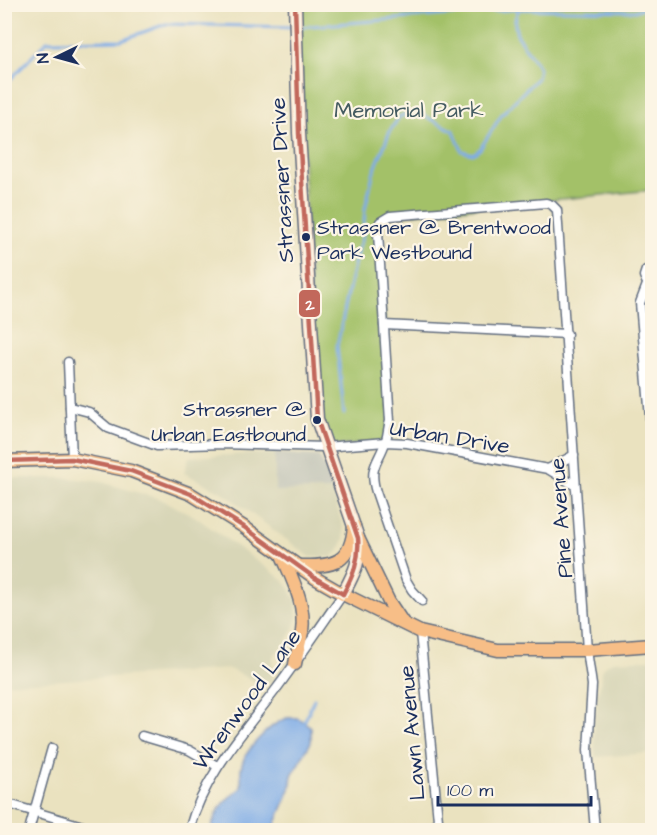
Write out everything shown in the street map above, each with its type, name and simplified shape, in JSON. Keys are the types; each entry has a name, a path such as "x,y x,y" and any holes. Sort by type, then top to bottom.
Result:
{"main road":[{"path":"4,461 72,459 132,471 190,494 244,527 298,566 343,594 420,632 498,650 587,650 652,645"},
{"path":"298,566 313,567 344,557 353,544 356,532"},
{"path":"356,532 389,602 403,624"},
{"path":"281,554 296,589 301,609 302,631 295,664"}],"street":[{"name":"Strassner Drive","path":"295,7 299,143 316,419 356,532 359,557 356,571 343,594"},
{"name":"Pine Avenue","path":"384,325 378,233 380,222 390,216 539,202 552,205 557,210 567,334 574,485 587,650 592,685 588,750 594,831"},
{"path":"652,268 644,274 645,279 650,282 640,303 652,441"},
{"path":"422,601 406,580 374,484 375,463 385,442 390,421 384,325 567,334"},
{"path":"68,362 72,459"},
{"name":"Urban Drive","path":"69,407 89,412 108,428 157,446 223,444 325,447 385,442 407,443 548,470 574,485"},
{"path":"548,470 574,455"},
{"name":"Wrenwood Lane","path":"189,831 194,812 218,766 295,664 343,594"},
{"name":"Lawn Avenue","path":"420,632 439,831"},
{"path":"142,736 189,750 218,766"},
{"path":"29,831 52,748"},
{"path":"4,805 35,811 96,831"}],"shaded area":[{"path":"275,453 276,491 332,490 344,539 339,550 332,557 310,557 222,492 184,473 189,457"},
{"path":"275,453 319,456 332,490 275,491"},
{"path":"5,478 69,478 101,482 160,499 194,516 282,579 296,601 297,617 294,629 287,641 273,656 272,681 257,682 229,669 5,684"},
{"path":"652,659 652,753 595,757 594,726 602,671 613,661"}],"green space":[{"name":"Memorial Park","path":"295,5 652,5 652,190 390,216 380,222 390,421 385,442 325,447 317,419"}],"water":[{"path":"287,718 298,718 311,727 311,742 292,775 290,789 273,830 211,830 222,806 241,788 241,769 247,754 266,732"}],"waterway":[{"path":"299,27 519,9 635,11 652,4"},
{"path":"344,414 337,346 355,260 363,234 365,209 373,174 390,131 399,117 406,114 423,115 454,131 462,151 473,154 480,149 502,114 537,78 539,68 520,40 515,26 519,9"},
{"path":"4,86 47,41 121,40 166,24 293,27"},
{"path":"303,725 314,699"}],"transit line":[{"name":"2","path":"295,4 299,133 317,419 358,538 355,567 343,594"},
{"name":"2","path":"4,461 72,459 131,471 191,494 244,527 315,578 343,594"}],"place":[{"name":"Strassner @ Brentwood Park Westbound","path":"306,237"},
{"name":"Strassner @ Urban Eastbound","path":"317,420"}]}
